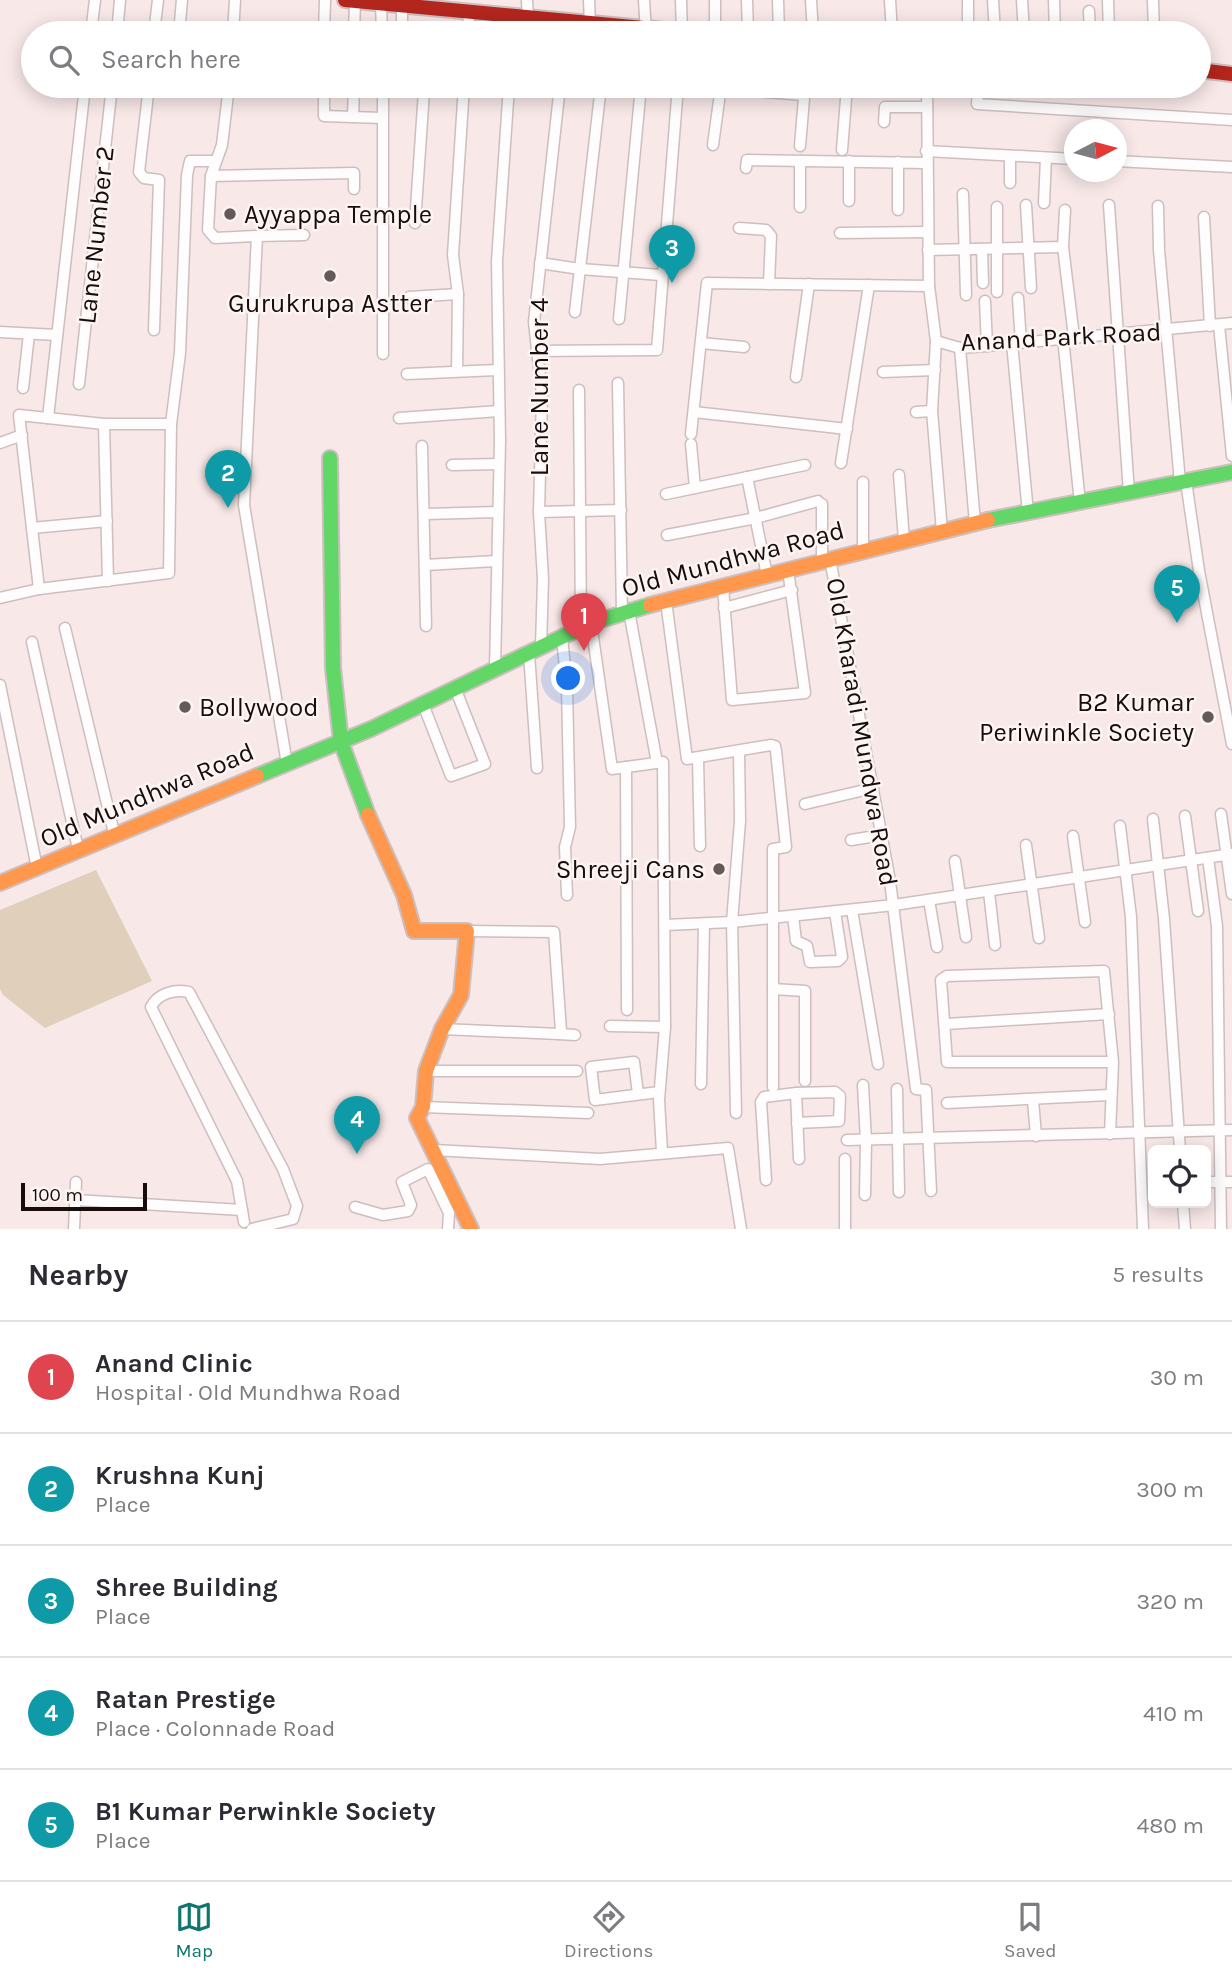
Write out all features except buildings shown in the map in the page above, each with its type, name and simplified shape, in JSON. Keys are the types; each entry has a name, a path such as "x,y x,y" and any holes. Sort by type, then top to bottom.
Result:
{"street":[{"path":"92,21 95,0"},
{"path":"118,21 120,0"},
{"path":"156,21 158,0"},
{"path":"180,21 182,0"},
{"path":"234,21 235,0"},
{"path":"324,21 325,0"},
{"path":"345,0 459,8 534,21"},
{"path":"519,21 527,0"},
{"path":"589,0 590,21"},
{"path":"644,0 645,21"},
{"path":"681,0 685,21"},
{"path":"715,0 715,21"},
{"path":"747,0 748,21"},
{"path":"778,0 779,21"},
{"path":"811,0 812,21"},
{"path":"890,0 891,21"},
{"path":"968,0 968,21"},
{"path":"993,0 994,21"},
{"path":"1022,0 1023,21"},
{"path":"1054,0 1055,21"},
{"path":"1108,0 1109,21"},
{"path":"354,21 355,1"},
{"path":"1153,1 1154,21"},
{"path":"377,2 380,21"},
{"path":"406,21 411,4"},
{"path":"1090,11 1090,21"},
{"path":"1211,71 1232,74"},
{"path":"48,418 84,98"},
{"name":"Lane Number 2","path":"79,384 111,98"},
{"path":"148,98 139,172 145,178 159,180 154,330"},
{"path":"228,98 227,118 211,176 210,234 220,238 304,235"},
{"path":"324,98 324,116 382,118"},
{"path":"353,117 354,98"},
{"path":"383,98 383,354"},
{"path":"415,223 424,98"},
{"path":"457,371 458,294 453,255 463,98"},
{"path":"495,669 499,464 497,261 508,98"},
{"name":"Lane Number 4","path":"537,768 535,650 543,579 538,512 542,395 534,322 558,98"},
{"path":"575,312 600,98"},
{"path":"618,319 640,98"},
{"path":"536,351 657,350 677,98"},
{"path":"713,145 719,98"},
{"path":"800,146 803,98"},
{"path":"842,150 845,98"},
{"name":"Anand Park Road","path":"927,98 927,232 929,286 936,341 960,348 1232,323"},
{"path":"977,98 977,104 1232,120"},
{"path":"884,122 885,107 927,107"},
{"path":"1010,156 1010,183"},
{"path":"746,168 747,160 898,162 926,157 1010,156 1064,159"},
{"path":"1044,203 1046,158"},
{"path":"0,598 39,589 169,573 170,424 180,352 187,175 190,161 215,161"},
{"path":"800,161 800,207"},
{"path":"849,161 849,201"},
{"path":"898,162 898,210"},
{"path":"1127,162 1232,167"},
{"path":"211,176 354,173 354,189"},
{"path":"963,194 966,295"},
{"path":"1026,205 1031,288"},
{"path":"1109,205 1129,493"},
{"path":"1158,206 1167,331 1183,482 1232,744"},
{"path":"997,207 997,292"},
{"path":"1065,210 1063,247 1080,503"},
{"path":"1204,217 1214,326 1232,456"},
{"path":"738,228 766,230 771,236 769,284"},
{"path":"840,233 927,232"},
{"path":"257,236 244,505 287,764"},
{"path":"928,250 1063,247"},
{"path":"982,249 983,283"},
{"path":"540,263 661,275"},
{"path":"695,488 691,439 707,283 929,286"},
{"path":"796,377 809,284"},
{"path":"841,463 869,285"},
{"path":"409,297 458,294"},
{"path":"1018,298 1017,343 1028,513"},
{"path":"985,301 988,346"},
{"path":"0,332 57,335"},
{"path":"23,388 29,334"},
{"path":"936,341 932,411 942,531"},
{"path":"701,343 744,347"},
{"path":"960,348 975,523"},
{"path":"407,374 497,370"},
{"path":"883,372 934,370"},
{"path":"618,383 625,612 657,763"},
{"path":"579,390 580,511 586,625 612,769 663,762 666,810 665,1027 659,1092 662,1152"},
{"path":"399,418 499,411"},
{"path":"916,412 932,411"},
{"path":"694,412 848,429"},
{"path":"39,589 19,415 104,424 170,424"},
{"path":"104,424 108,580"},
{"path":"0,443 22,436"},
{"path":"422,446 426,514 426,626"},
{"path":"330,458 333,668 341,742 352,778 404,895 414,931 554,932 559,1034"},
{"path":"452,466 499,464"},
{"path":"666,494 806,465"},
{"name":"Old Mundhwa Road","path":"0,883 114,833 341,742 586,625 666,601 975,523 1232,472"},
{"path":"899,475 904,540"},
{"path":"747,477 766,575"},
{"path":"863,482 863,551"},
{"name":"Old Kharadi Mundwa Road","path":"756,518 820,503 826,560 894,905 916,1089 926,1090 929,1139"},
{"path":"538,512 621,510"},
{"path":"426,514 497,512"},
{"path":"667,535 756,518"},
{"path":"32,528 107,521"},
{"path":"425,565 496,561"},
{"path":"723,587 732,700 805,694 788,570"},
{"path":"724,608 792,590"},
{"path":"666,601 693,759 700,846"},
{"path":"65,628 114,833"},
{"path":"562,637 567,688 570,827 565,847 567,895"},
{"path":"32,642 78,849"},
{"path":"0,685 37,868"},
{"path":"423,704 451,776 485,764 456,688"},
{"path":"693,759 775,746 786,846 773,849 773,1087"},
{"path":"736,1113 732,922 740,821 739,752"},
{"path":"626,767 627,1010"},
{"path":"805,804 873,788"},
{"path":"1221,814 1229,855 1231,894"},
{"path":"1185,816 1198,911"},
{"path":"1153,819 1179,1145"},
{"path":"1120,825 1131,917 1143,1229"},
{"path":"852,840 882,835"},
{"path":"1073,836 1085,922"},
{"path":"1026,845 1039,938"},
{"path":"665,925 732,922 894,905 1229,855"},
{"path":"1208,858 1217,926 1218,1130 1222,1229"},
{"path":"955,861 966,937"},
{"path":"989,892 995,945"},
{"path":"929,900 937,947"},
{"path":"852,910 878,1064"},
{"path":"793,916 796,941 807,946 810,962 838,961 842,957 835,912"},
{"path":"701,1084 704,924"},
{"path":"467,931 461,995 442,1030 426,1071 420,1112 471,1229"},
{"path":"1110,1134 1113,1062 1104,971 947,976 941,980 947,1062 1113,1062"},
{"path":"179,989 190,992 283,1169 297,1206 292,1219 247,1227 242,1210 237,1181 151,1007 155,999 179,989"},
{"path":"773,989 805,991 805,1081"},
{"path":"946,1024 1108,1014"},
{"path":"610,1026 665,1027"},
{"path":"442,1030 575,1035"},
{"path":"638,1094 634,1062 592,1067 595,1100 659,1092"},
{"path":"426,1071 577,1071"},
{"path":"863,1085 865,1195"},
{"path":"897,1089 899,1192"},
{"path":"766,1180 761,1102 771,1094 835,1092 840,1096 839,1121 797,1123"},
{"path":"796,1093 799,1159"},
{"path":"947,1103 1110,1095"},
{"path":"1034,1100 1036,1136"},
{"path":"420,1112 587,1113"},
{"path":"847,1140 1232,1130"},
{"path":"929,1139 931,1191"},
{"path":"435,1150 600,1159 728,1148 741,1229"},
{"path":"845,1159 845,1229"},
{"path":"355,1207 383,1215 408,1211 411,1206 402,1182 424,1169 428,1170 450,1213 446,1229"},
{"path":"74,1229 76,1182"},
{"path":"1211,1182 1232,1182"},
{"path":"1140,1187 1148,1186"},
{"path":"75,1200 242,1210"},
{"path":"1183,1208 1185,1229"}],"shaded area":[{"path":"96,870 152,981 45,1028 3,995 0,989 0,910"}],"traffic: fast":[{"path":"330,458 333,668 341,742 368,815"},
{"path":"988,520 1232,472"},
{"path":"257,776 371,729 591,623 650,605"}],"traffic: slow":[{"path":"650,605 988,520"},
{"path":"0,883 257,776"},
{"path":"368,815 404,895 414,931 467,931 461,995 442,1029 426,1071 423,1107 417,1118 471,1229"}],"traffic: jam":[{"path":"345,0 569,21"},
{"path":"1211,71 1232,74"}],"place":[{"name":"Ayyappa Temple","path":"230,214"},
{"name":"Gurukrupa Astter","path":"330,276"},
{"name":"Shree Building","path":"672,283"},
{"name":"Krushna Kunj","path":"228,508"},
{"name":"B1 Kumar Perwinkle Society","path":"1177,623"},
{"name":"Anand Clinic","path":"584,651"},
{"name":"Bollywood","path":"185,707"},
{"name":"B2 Kumar Periwinkle Society","path":"1208,717"},
{"name":"Shreeji Cans","path":"719,869"},
{"name":"Ratan Prestige","path":"357,1154"}]}
